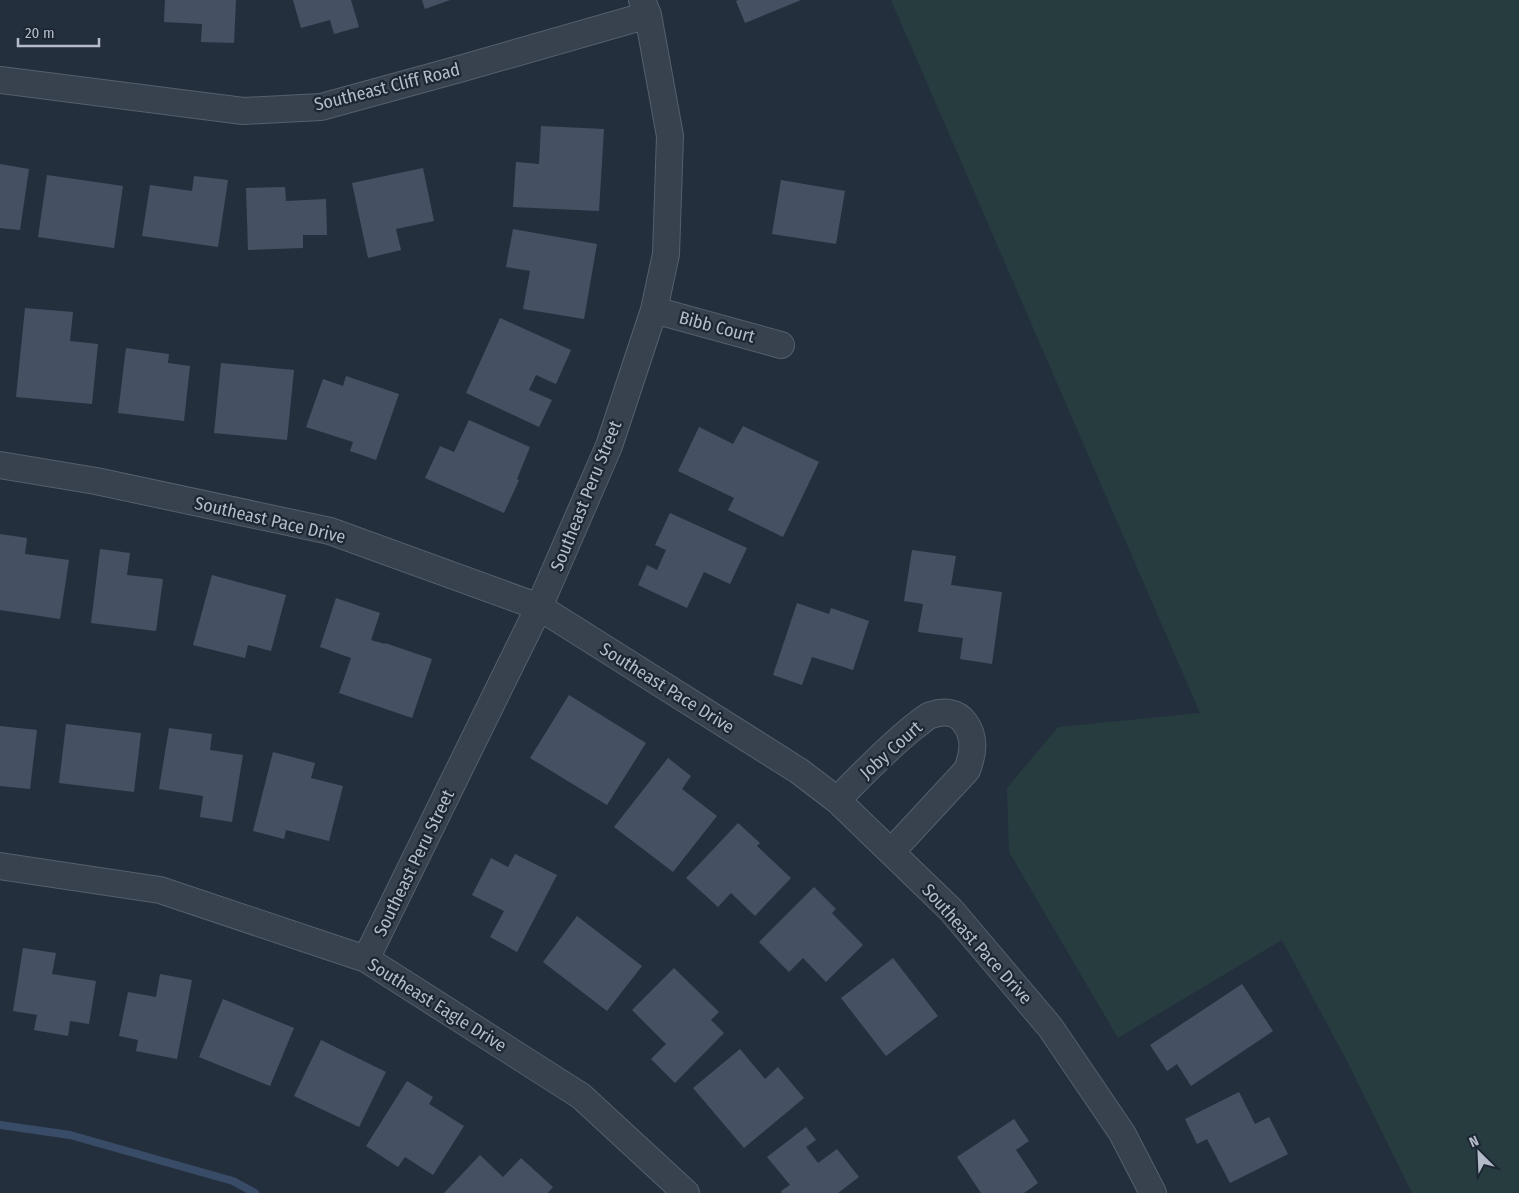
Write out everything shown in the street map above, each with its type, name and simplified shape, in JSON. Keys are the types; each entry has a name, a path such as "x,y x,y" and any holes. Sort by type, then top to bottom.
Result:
{"street":[{"name":"Southeast Cliff Road","path":"0,80 243,111 321,107 464,68 645,7"},
{"name":"Southeast Peru Street","path":"366,959 539,608 609,446 654,310 666,254 670,136 645,7"},
{"name":"Bibb Court","path":"654,310 781,345"},
{"name":"Southeast Pace Drive","path":"0,465 96,481 330,531 539,608 799,772 837,800 951,910 1050,1027 1122,1133 1153,1193"},
{"name":"Joby Court","path":"837,800 898,739 929,716 944,712 956,714 964,721 973,741 973,755 967,770 891,852"},
{"name":"Southeast Eagle Drive","path":"0,866 160,890 366,959 582,1096 686,1193"}],"green space":[{"path":"891,0 1519,0 1519,1193 1412,1193 1348,1063 1282,940 1118,1038 1009,852 1007,788 1058,727 1200,713"}],"building":[{"path":"165,0 236,0 234,43 201,42 202,24 164,22"},
{"path":"293,0 351,0 359,27 334,34 330,20 301,28"},
{"path":"422,0 450,0 425,9"},
{"path":"801,0 745,23 736,1"},
{"path":"541,126 604,129 599,211 513,207 516,162 539,164"},
{"path":"0,164 29,169 20,230 0,228"},
{"path":"423,168 434,221 396,229 401,250 368,258 352,183"},
{"path":"47,175 123,186 114,248 38,237"},
{"path":"194,176 228,180 218,247 142,236 150,185 192,191"},
{"path":"781,180 845,191 836,244 772,234"},
{"path":"285,187 286,201 326,199 327,235 303,235 303,248 248,250 246,188"},
{"path":"513,229 597,244 584,319 523,309 530,271 506,267"},
{"path":"25,308 73,312 70,341 98,344 92,404 16,397"},
{"path":"500,318 571,350 556,384 536,375 529,390 552,400 539,427 466,393"},
{"path":"126,348 169,354 168,363 190,366 184,421 118,413"},
{"path":"221,363 294,370 287,440 214,433"},
{"path":"346,376 399,394 376,460 350,451 353,442 306,427 323,379 343,386"},
{"path":"469,420 530,447 517,479 519,480 504,513 425,478 440,446 454,452"},
{"path":"743,426 819,462 783,537 728,510 734,498 678,471 699,427 733,444"},
{"path":"670,513 747,548 730,584 704,572 687,608 638,585 647,565 657,570 666,550 655,545"},
{"path":"0,534 27,538 25,554 69,560 60,619 0,610"},
{"path":"100,549 130,553 127,575 163,579 156,631 91,623"},
{"path":"912,550 956,556 951,585 1002,592 992,664 960,659 963,638 918,632 923,604 904,601"},
{"path":"212,575 286,595 271,651 248,645 245,658 193,645"},
{"path":"336,598 380,613 371,640 432,659 412,718 339,693 351,658 320,647"},
{"path":"797,603 829,614 831,608 869,621 853,670 812,657 802,685 773,675"},
{"path":"569,695 646,743 607,805 530,758"},
{"path":"66,724 141,733 134,792 59,783"},
{"path":"0,726 37,730 30,789 0,786"},
{"path":"169,728 212,734 210,750 243,755 232,822 200,817 203,796 159,789"},
{"path":"273,752 315,763 311,778 343,786 329,841 286,830 284,839 253,831"},
{"path":"668,758 691,776 682,789 717,816 673,872 614,827"},
{"path":"738,823 760,843 757,846 791,878 755,916 731,893 718,907 686,878"},
{"path":"515,854 557,875 517,952 490,937 504,911 472,895 491,858 508,867"},
{"path":"814,887 836,909 832,913 863,945 826,982 803,958 789,972 759,942"},
{"path":"577,916 642,966 607,1011 543,962"},
{"path":"23,948 56,953 52,974 96,981 89,1024 70,1021 68,1036 34,1030 37,1015 13,1011"},
{"path":"893,958 938,1016 886,1056 841,998"},
{"path":"674,968 719,1012 711,1020 724,1033 675,1083 651,1059 666,1044 632,1010"},
{"path":"160,974 192,980 177,1059 136,1051 138,1040 119,1036 128,992 156,997"},
{"path":"1242,984 1273,1031 1191,1086 1177,1064 1167,1071 1150,1045"},
{"path":"223,999 294,1028 270,1086 199,1057"},
{"path":"321,1040 386,1072 359,1127 294,1096"},
{"path":"740,1049 765,1079 778,1067 804,1098 744,1148 693,1088"},
{"path":"407,1081 433,1097 429,1104 464,1126 433,1175 405,1157 398,1167 366,1146"},
{"path":"1239,1092 1255,1124 1269,1117 1288,1154 1230,1183 1207,1139 1197,1144 1185,1119"},
{"path":"1014,1119 1029,1141 1016,1150 1038,1183 1024,1193 981,1193 957,1157"},
{"path":"806,1127 816,1140 806,1147 818,1163 837,1149 859,1177 838,1193 782,1193 781,1191 790,1185 767,1157"},
{"path":"480,1155 503,1177 521,1158 553,1187 548,1193 444,1193"}],"waterway":[{"path":"0,1125 70,1135 233,1181 255,1193"}]}
